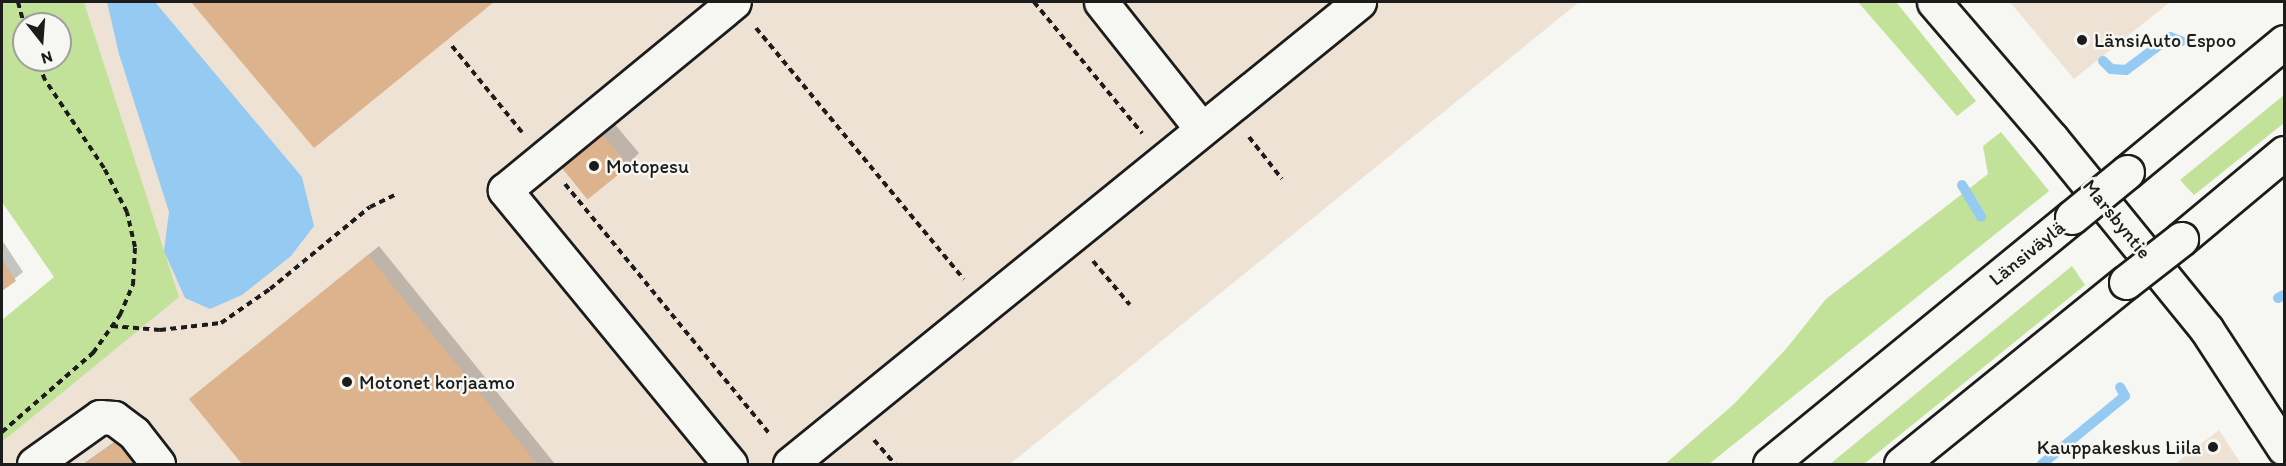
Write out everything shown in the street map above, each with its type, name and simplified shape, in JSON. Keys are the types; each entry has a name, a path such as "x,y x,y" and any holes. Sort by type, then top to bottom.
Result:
{"main road":[{"path":"1101,2 1201,128"},
{"path":"782,452 1201,128 1359,2"},
{"name":"Marsbyntie","path":"1934,2 2207,330 2284,448"},
{"path":"730,465 505,190 741,10"},
{"name":"Länsiväylä","path":"1770,465 2284,42"},
{"path":"1901,465 2284,153"},
{"path":"34,465 100,417 114,418 135,433 158,465"}],"path":[{"path":"1034,2 1145,136"},
{"path":"741,10 966,282"},
{"path":"452,46 527,138"},
{"path":"2,432 93,353 112,326 133,285 135,247 127,212 98,158 42,72"},
{"path":"558,175 782,452"},
{"path":"112,326 160,330 221,323 270,289 343,226 370,207 395,195"},
{"path":"1087,254 1130,305"},
{"path":"867,432 895,465"}],"shaded area":[{"path":"84,2 1579,2 1010,464 2,464 2,442 178,297"},
{"name":"LänsiAuto Espoo","path":"2010,2 2170,2 2074,79"},
{"name":"Kauppakeskus Liila","path":"2219,430 2241,464 2175,464"}],"green space":[{"path":"2,2 84,2 179,297 2,442 2,320 54,277 2,202"},
{"path":"1858,2 1896,2 1976,101 1957,116"},
{"path":"2284,95 2284,123 2194,195 2180,180"},
{"path":"2001,132 2049,191 1709,464 1665,464 1734,404 1786,349 1826,299 1988,174 1983,146"},
{"path":"2072,266 2085,285 1864,464 1830,464"}],"water":[{"path":"107,2 155,2 302,177 314,226 291,256 242,295 210,309 185,298 164,251 169,212 119,54"}],"building":[{"path":"191,2 494,2 314,148"},
{"name":"Motopesu","path":"601,132 629,166 588,200 560,165"},
{"path":"368,255 537,464 242,464 189,399"},
{"path":"2,259 16,281 2,291"},
{"path":"118,440 136,464 85,464"}],"waterway":[{"path":"2103,61 2111,69 2126,70 2170,37 2181,41"},
{"path":"1962,185 1981,217"},
{"path":"2278,298 2284,295"},
{"path":"2042,464 2125,396 2120,387"}],"place":[{"name":"LänsiAuto Espoo","path":"2082,40"},
{"name":"Motopesu","path":"594,166"},
{"name":"Motonet korjaamo","path":"347,382"},
{"name":"Kauppakeskus Liila","path":"2213,447"}]}
